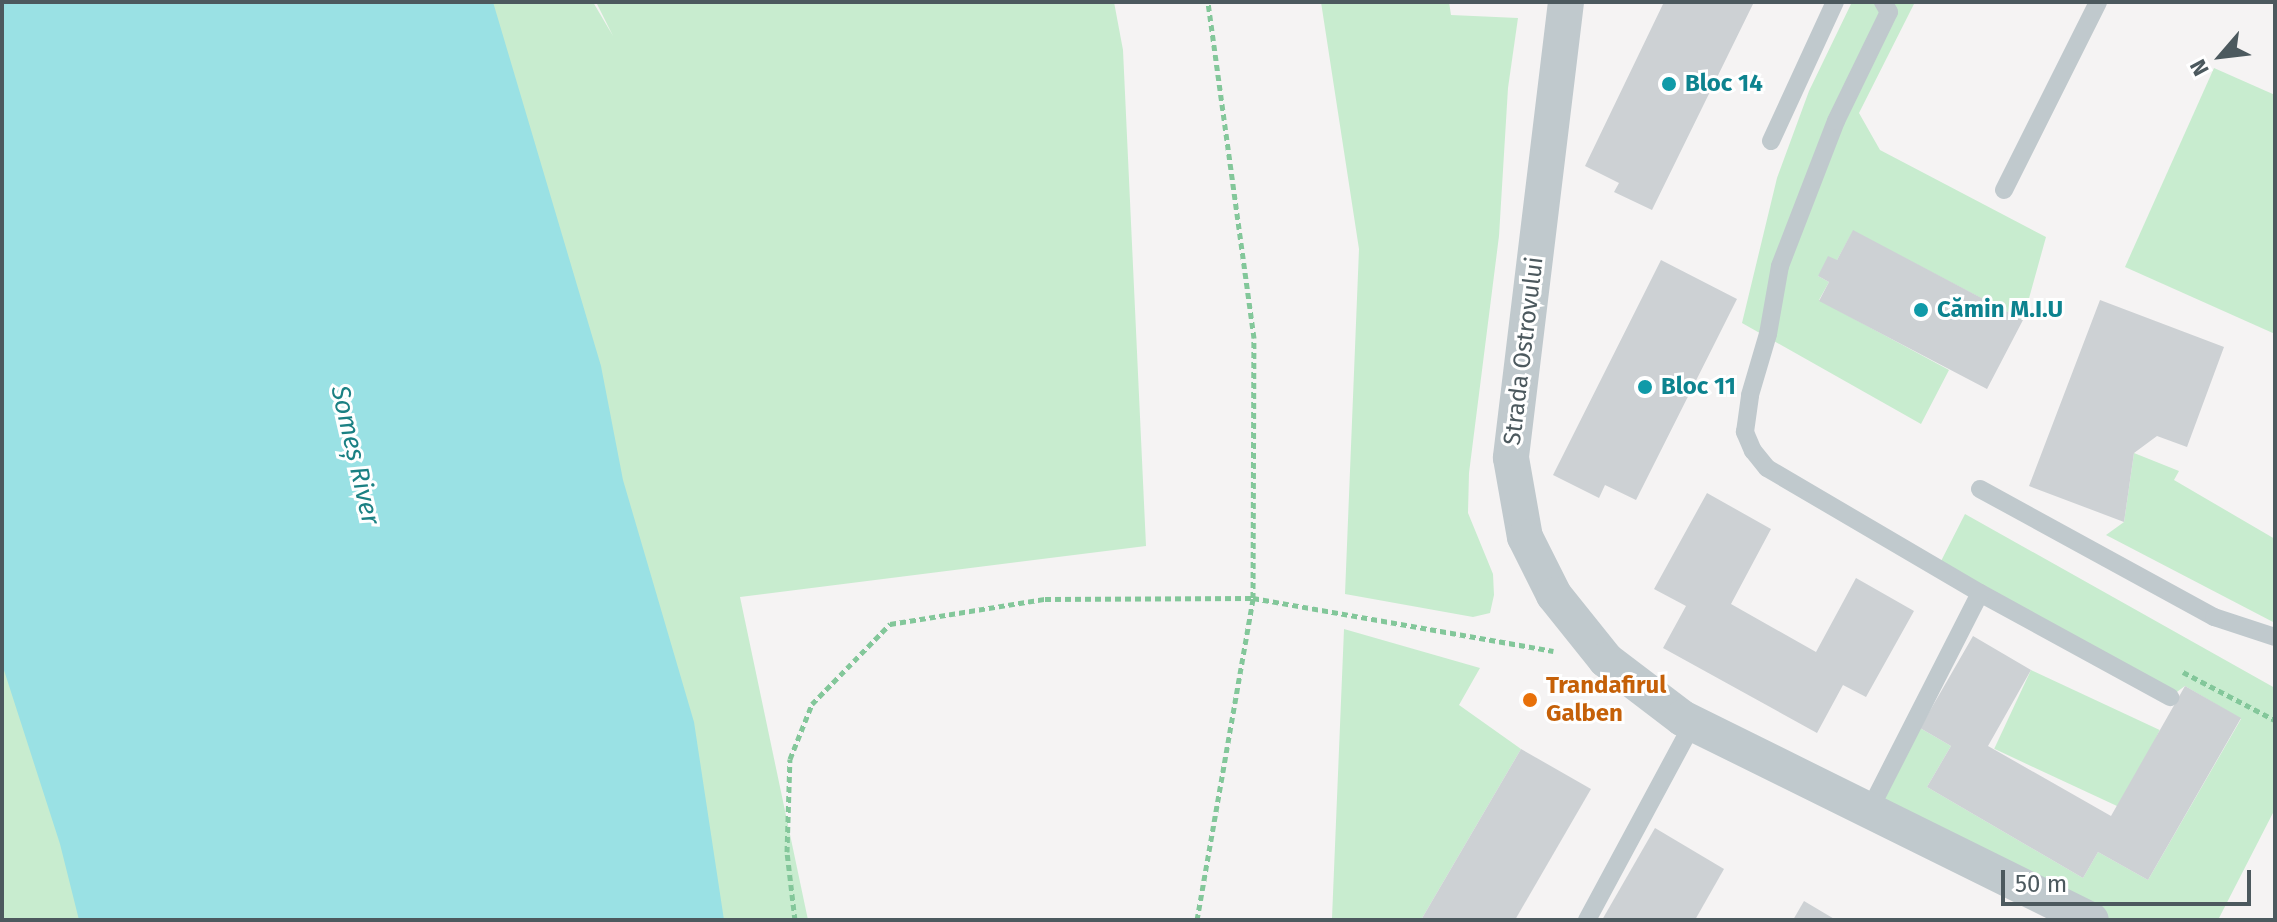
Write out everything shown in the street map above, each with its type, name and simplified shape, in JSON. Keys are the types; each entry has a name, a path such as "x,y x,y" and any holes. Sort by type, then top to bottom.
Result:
{"street":[{"name":"Strada Ostrovului","path":"1566,2 1511,458 1525,537 1554,595 1606,660 1693,723 2091,920"}],"lane":[{"path":"1771,141 1835,2"},
{"path":"1883,2 1889,12 1836,121 1780,266 1768,334 1750,395 1745,432 1753,451 1767,468 1980,593 2170,697"},
{"path":"2004,190 2098,2"},
{"path":"1980,489 2214,617 2275,637"},
{"path":"1870,809 1980,593"},
{"path":"1587,920 1693,723"}],"path":[{"path":"1197,920 1253,598 1254,338 1208,2"},
{"path":"795,920 787,852 790,759 812,704 890,624 1045,599 1253,598 1606,660"},
{"path":"2170,697 2180,671 2275,720"}],"green space":[{"path":"2,2 593,2 613,36 596,2 1114,2 1123,50 1146,546 740,597 808,920 2,920"},
{"path":"1321,2 1449,2 1451,15 1518,18 1508,88 1499,236 1469,473 1468,513 1493,574 1494,595 1490,613 1473,617 1345,594 1359,249"},
{"path":"1852,2 1915,2 1859,113 1880,150 2046,237 2023,320 1853,231 1837,260 1818,276 1829,282 1819,300 1949,370 1921,424 1742,323 1777,178 1809,91"},
{"path":"2214,68 2275,95 2275,334 2125,267"},
{"path":"2134,453 2179,471 2174,480 2275,539 2275,623 2106,535 2124,522"},
{"path":"1965,514 2275,688 2275,809 2218,920 2091,920 1870,809 1920,728 1951,746 1927,787 2083,878 2098,852 2148,880 2241,719 2185,686 2170,697 1937,569"},
{"path":"1344,629 1480,668 1459,705 1521,749 1421,920 1332,918"},
{"path":"2031,670 2160,730 2123,809 1994,749"}],"water":[{"name":"Someș River","path":"2,2 493,2 601,366 623,480 694,722 724,920 79,920 60,844 2,664"}],"building":[{"name":"Bloc 14","path":"1664,2 1754,2 1652,210 1614,192 1619,183 1585,166"},
{"name":"Cămin M.I.U","path":"1853,230 2023,320 1987,389 1819,301 1829,282 1818,276 1828,256 1837,260"},
{"name":"Bloc 11","path":"1661,260 1737,299 1636,500 1605,485 1599,498 1553,475"},
{"path":"2100,300 2224,347 2187,447 2157,436 2134,453 2124,522 2029,486"},
{"path":"1707,493 1771,529 1731,604 1816,652 1856,578 1914,611 1866,697 1843,685 1817,733 1663,648 1686,606 1654,589"},
{"path":"1973,636 2031,670 1988,746 2111,816 2185,686 2241,718 2148,880 2098,852 2083,878 1927,787 1951,746 1920,728"},
{"path":"1521,749 1591,789 1515,920 1421,920"},
{"path":"1655,828 1724,869 1695,920 1602,920"},
{"path":"1804,901 1836,920 1793,920"}],"place":[{"name":"Bloc 14","path":"1669,84"},
{"name":"Cămin M.I.U","path":"1921,310"},
{"name":"Bloc 11","path":"1645,387"},
{"name":"Trandafirul Galben","path":"1530,700"}]}
